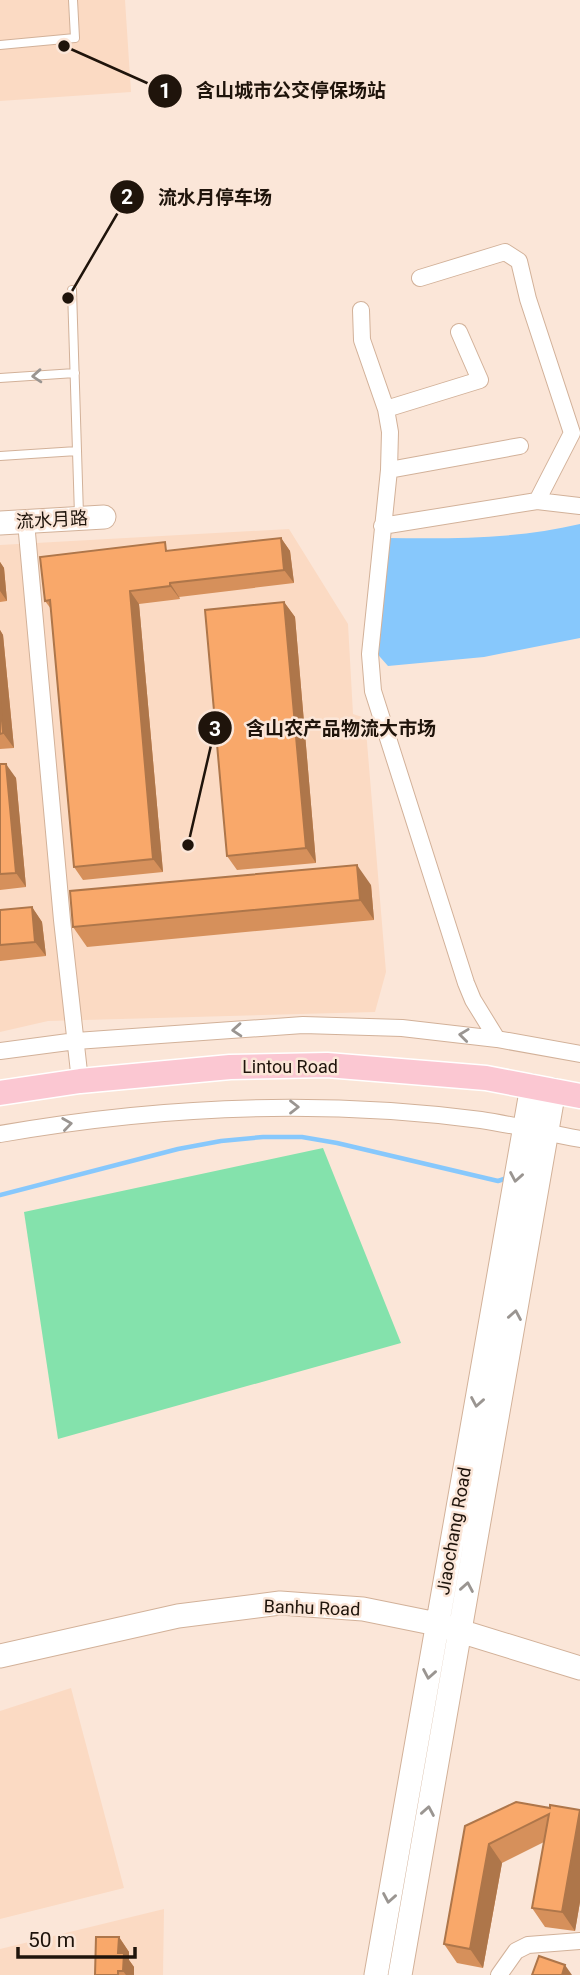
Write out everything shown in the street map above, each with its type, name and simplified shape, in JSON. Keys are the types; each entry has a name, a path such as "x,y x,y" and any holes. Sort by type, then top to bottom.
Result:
{"main road":[{"name":"流水月路","path":"0,523 104,517"},
{"name":"Lintou Road","path":"0,1093 80,1081 230,1067 327,1065 486,1078 580,1096"},
{"name":"Jiaochang Road","path":"376,1975 448,1628 543,1088"},
{"name":"Banhu Road","path":"0,1656 178,1616 280,1603 363,1609 448,1628 580,1668"},
{"name":"Jiaochang Road","path":"400,1975 448,1628"}],"street":[{"path":"420,278 505,252 519,261 528,299 572,433 537,501"},
{"path":"361,310 362,340 386,409 390,432 389,470 370,654 373,691 466,983 473,1000 497,1039"},
{"path":"386,409 480,380 459,332"},
{"path":"389,470 520,446"},
{"path":"382,526 537,501 580,506"},
{"path":"26,522 62,920 80,1081"},
{"path":"0,1051 76,1041 303,1025 402,1028 497,1039 580,1054"},
{"path":"0,1134 183,1111 302,1107 402,1112 482,1121 580,1139"},
{"path":"499,1975 516,1951 528,1945 580,1941"}],"lane":[{"path":"0,45 75,38 73,0"},
{"path":"72,290 79,519"},
{"path":"0,378 75,373"},
{"path":"0,456 77,451"}],"shaded area":[{"path":"0,0 125,0 131,92 0,101"},
{"path":"289,529 348,624 353,714 365,718 386,972 375,1012 48,1021 0,1032 0,545"},
{"path":"71,1688 124,1888 0,1919 0,1711"},
{"path":"164,1909 163,1975 0,1975 0,1949"}],"green space":[{"path":"323,1148 401,1343 58,1439 24,1212"}],"water":[{"path":"580,524 580,638 484,657 388,666 373,649 387,538 508,535"}],"building":[{"path":"281,538 284,570 170,583 170,586 130,591 153,859 74,867 50,600 45,601 40,557 165,542 166,551"},
{"path":"284,602 306,848 227,856 205,610"},
{"path":"0,697 3,733 0,734"},
{"path":"0,764 6,764 16,873 0,874"},
{"path":"357,865 360,900 73,927 70,891"},
{"path":"32,907 35,942 0,945 0,910"},
{"path":"516,1802 580,1810 562,1912 532,1908 549,1814 489,1844 470,1949 444,1944 465,1826"},
{"path":"96,1937 119,1937 118,1953 124,1953 123,1971 118,1971 118,1975 95,1975"},
{"path":"539,1956 565,1965 562,1975 532,1975"}],"waterway":[{"path":"0,1195 178,1149 263,1137 302,1137 498,1181 507,1178"}],"place":[{"name":"含山城市公交停保场站","path":"64,46"},
{"name":"流水月停车场","path":"68,298"},
{"name":"含山农产品物流大市场","path":"188,845"}]}
